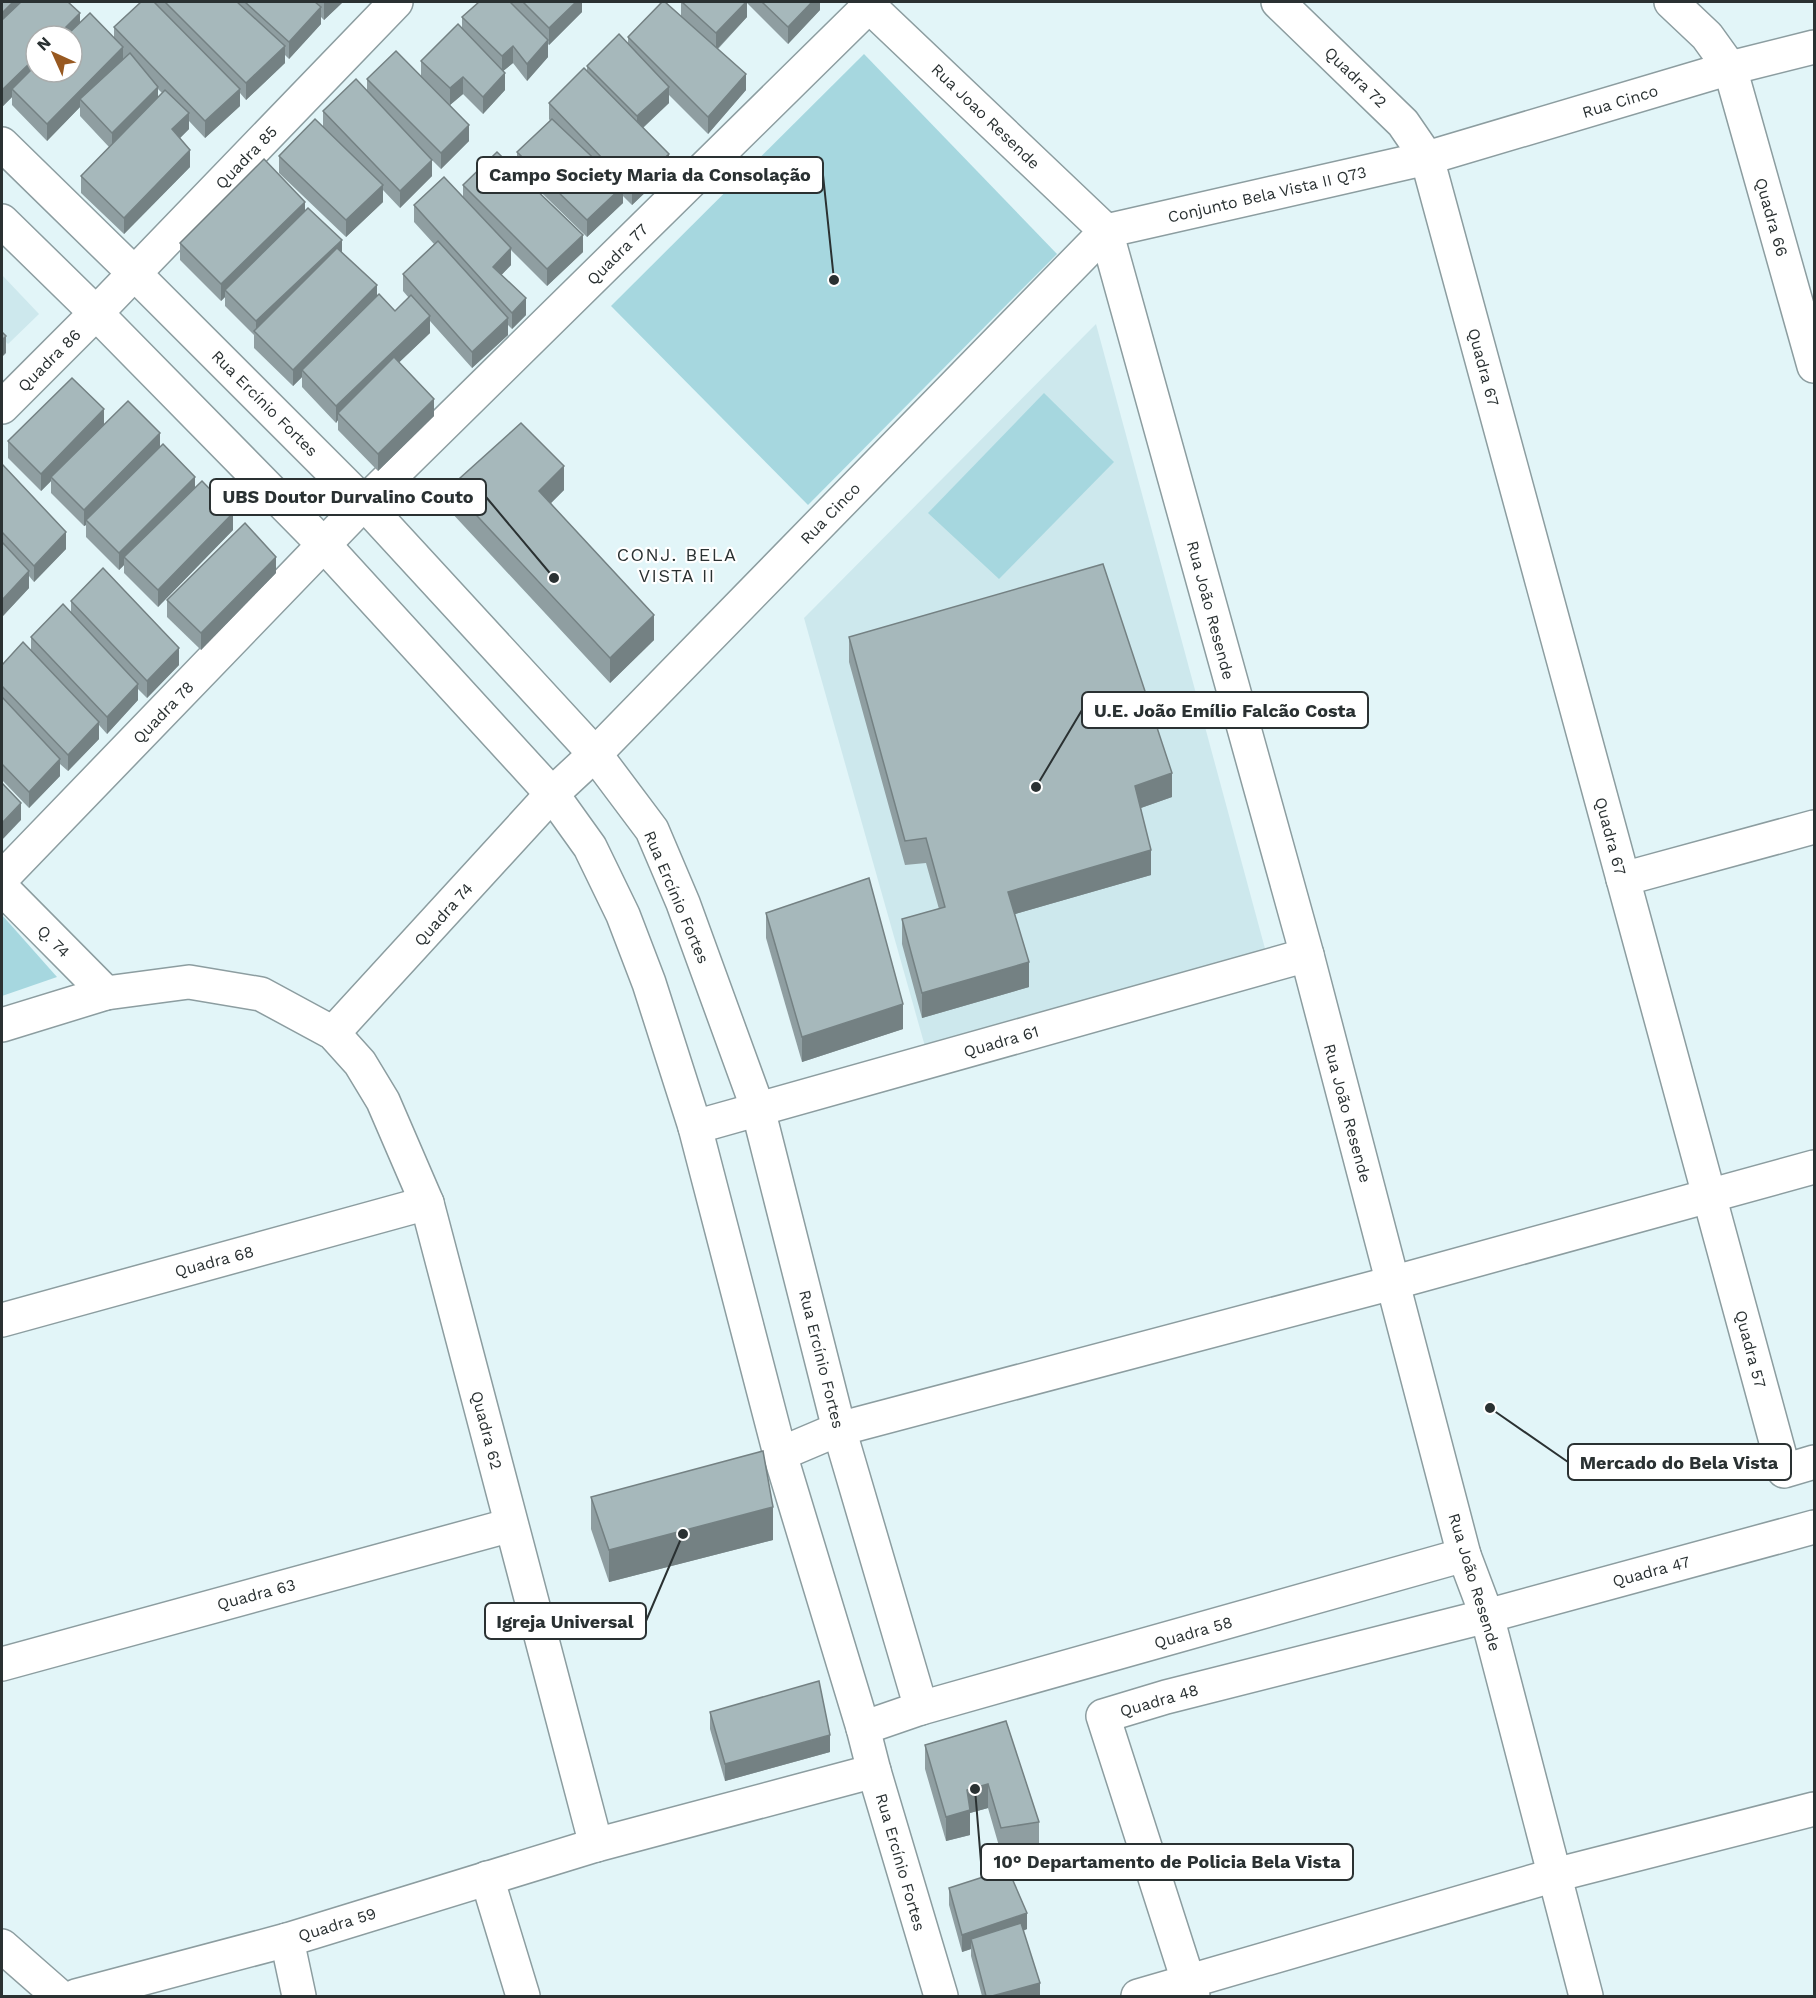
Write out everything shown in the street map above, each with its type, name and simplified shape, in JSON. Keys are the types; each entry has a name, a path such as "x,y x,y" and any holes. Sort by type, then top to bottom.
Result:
{"street":[{"name":"Quadra 85","path":"96,313 396,2"},
{"name":"Quadra 72","path":"1278,2 1402,123 1427,158"},
{"name":"Quadra 66","path":"1671,2 1707,36 1730,68 1815,366"},
{"name":"Rua Joao Resende","path":"869,3 1106,231"},
{"name":"Quadra 77","path":"325,546 364,503 869,3"},
{"name":"Rua Cinco","path":"1427,158 1730,68 1815,47"},
{"name":"Rua Ercínio Fortes","path":"2,144 364,503 595,754 652,830 683,903 758,1109 839,1429 921,1708"},
{"name":"Conjunto Bela Vista II Q73","path":"1106,231 1427,158"},
{"name":"Quadra 67","path":"1427,158 1709,1197"},
{"name":"Rua Ercínio Fortes","path":"2,221 96,313 325,546 552,794 590,847 623,915 649,983 695,1127 780,1454 863,1728 940,1996"},
{"name":"Rua Cinco","path":"552,794 595,754 1106,231"},
{"name":"Rua João Resende","path":"1106,231 1307,955 1464,1555 1487,1616 1586,1996"},
{"name":"Quadra 86","path":"2,407 96,313"},
{"name":"Quadra 78","path":"2,878 325,546"},
{"name":"Quadra 74","path":"333,1033 552,794"},
{"path":"1623,879 1815,827"},
{"name":"Q. 74","path":"2,888 106,993"},
{"name":"Quadra 61","path":"695,1127 1307,955"},
{"name":"Quadra 62","path":"2,1025 106,993 189,982 261,994 333,1033 360,1063 383,1101 427,1203 596,1845"},
{"path":"780,1454 839,1429 1392,1283 1815,1167"},
{"name":"Quadra 57","path":"1709,1197 1784,1470 1815,1462"},
{"name":"Quadra 68","path":"2,1320 427,1203"},
{"name":"Quadra 63","path":"2,1664 512,1525"},
{"name":"Quadra 47","path":"1487,1616 1815,1527"},
{"name":"Quadra 58","path":"921,1708 1464,1555"},
{"name":"Quadra 48","path":"1191,1989 1103,1716 1166,1697 1487,1616"},
{"path":"863,1728 921,1708"},
{"name":"Quadra 59","path":"76,1996 287,1940 596,1845 874,1771"},
{"path":"1138,1996 1191,1989 1555,1875 1815,1809"},
{"path":"488,1878 523,1996"},
{"path":"287,1940 299,1996"},
{"path":"2,1946 59,1996"}],"shaded area":[{"path":"864,54 1057,254 808,505 611,306"},
{"path":"2,275 39,314 8,344 2,338"},
{"path":"1096,324 1267,956 926,1050 804,618"},
{"path":"1044,393 1114,462 999,579 928,513"},
{"path":"2,915 57,977 2,996"}],"building":[{"path":"2,2 13,2 2,13"},
{"path":"21,2 68,2 80,13 69,24 24,24 24,69 2,90 2,20"},
{"path":"141,2 154,2 240,89 205,121 114,27"},
{"path":"165,2 237,2 285,46 246,83"},
{"path":"245,2 315,2 321,7 289,42"},
{"path":"479,2 510,2 548,40 527,64 513,46 502,56 462,17"},
{"path":"523,2 576,2 549,28"},
{"path":"662,2 665,2 746,74 708,117 628,37"},
{"path":"682,2 746,2 716,33"},
{"path":"762,2 812,2 788,27"},
{"path":"90,13 123,47 47,124 12,89 24,77 24,84 84,84 84,24 79,24"},
{"path":"458,24 505,73 483,97 463,77 450,88 421,61"},
{"path":"619,34 669,87 637,116 587,66"},
{"path":"396,51 469,125 441,153 367,79"},
{"path":"130,53 158,87 112,133 80,99"},
{"path":"584,68 669,154 632,189 549,103"},
{"path":"356,79 432,160 400,191 323,111"},
{"path":"165,90 189,113 172,129 190,150 124,218 81,176"},
{"path":"315,119 383,185 346,220 279,156"},
{"path":"552,119 623,186 587,220 517,152"},
{"path":"497,152 583,235 547,269 463,185"},
{"path":"264,159 305,202 221,284 180,243"},
{"path":"444,177 511,248 493,267 526,298 512,313 414,205"},
{"path":"308,208 342,240 256,321 225,290"},
{"path":"438,241 508,318 472,352 403,274"},
{"path":"337,248 377,285 293,370 254,331"},
{"path":"379,294 395,311 411,295 430,316 336,406 302,370"},
{"path":"394,357 434,399 378,454 338,413"},
{"path":"72,378 104,409 41,474 8,441"},
{"path":"128,401 160,433 84,510 51,477"},
{"path":"521,423 564,466 539,491 654,615 610,658 450,487"},
{"path":"163,444 195,477 119,553 86,520"},
{"path":"2,464 66,532 34,566 2,532"},
{"path":"202,481 233,513 158,590 124,557"},
{"path":"245,523 276,557 201,633 167,600"},
{"path":"2,542 29,571 2,600"},
{"path":"1103,564 1172,773 1135,786 1151,850 1008,892 1029,962 922,993 902,919 945,907 926,838 905,841 849,637"},
{"path":"103,568 179,648 147,681 71,601"},
{"path":"63,604 138,684 107,717 31,637"},
{"path":"23,642 99,722 68,755 2,686 2,665"},
{"path":"2,697 60,759 29,792 2,764"},
{"path":"2,783 21,803 2,823"},
{"path":"869,878 903,1004 802,1037 766,913"},
{"path":"763,1451 773,1507 609,1550 591,1497"},
{"path":"819,1681 830,1735 725,1764 710,1712"},
{"path":"1006,1721 1039,1822 1001,1828 988,1784 967,1790 970,1810 946,1817 925,1745"},
{"path":"1008,1869 1027,1913 962,1935 949,1888"},
{"path":"1021,1923 1040,1983 986,1996 971,1939"}],"place":[{"name":"Campo Society Maria da Consolação","path":"834,280"},
{"name":"UBS Doutor Durvalino Couto","path":"554,578"},
{"name":"U.E. João Emílio Falcão Costa","path":"1036,787"},
{"name":"Mercado do Bela Vista","path":"1490,1408"},
{"name":"Igreja Universal","path":"683,1534"},
{"name":"10° Departamento de Policia Bela Vista","path":"975,1789"}],"district":[{"name":"CONJ. BELA VISTA II","path":"677,565"}]}
